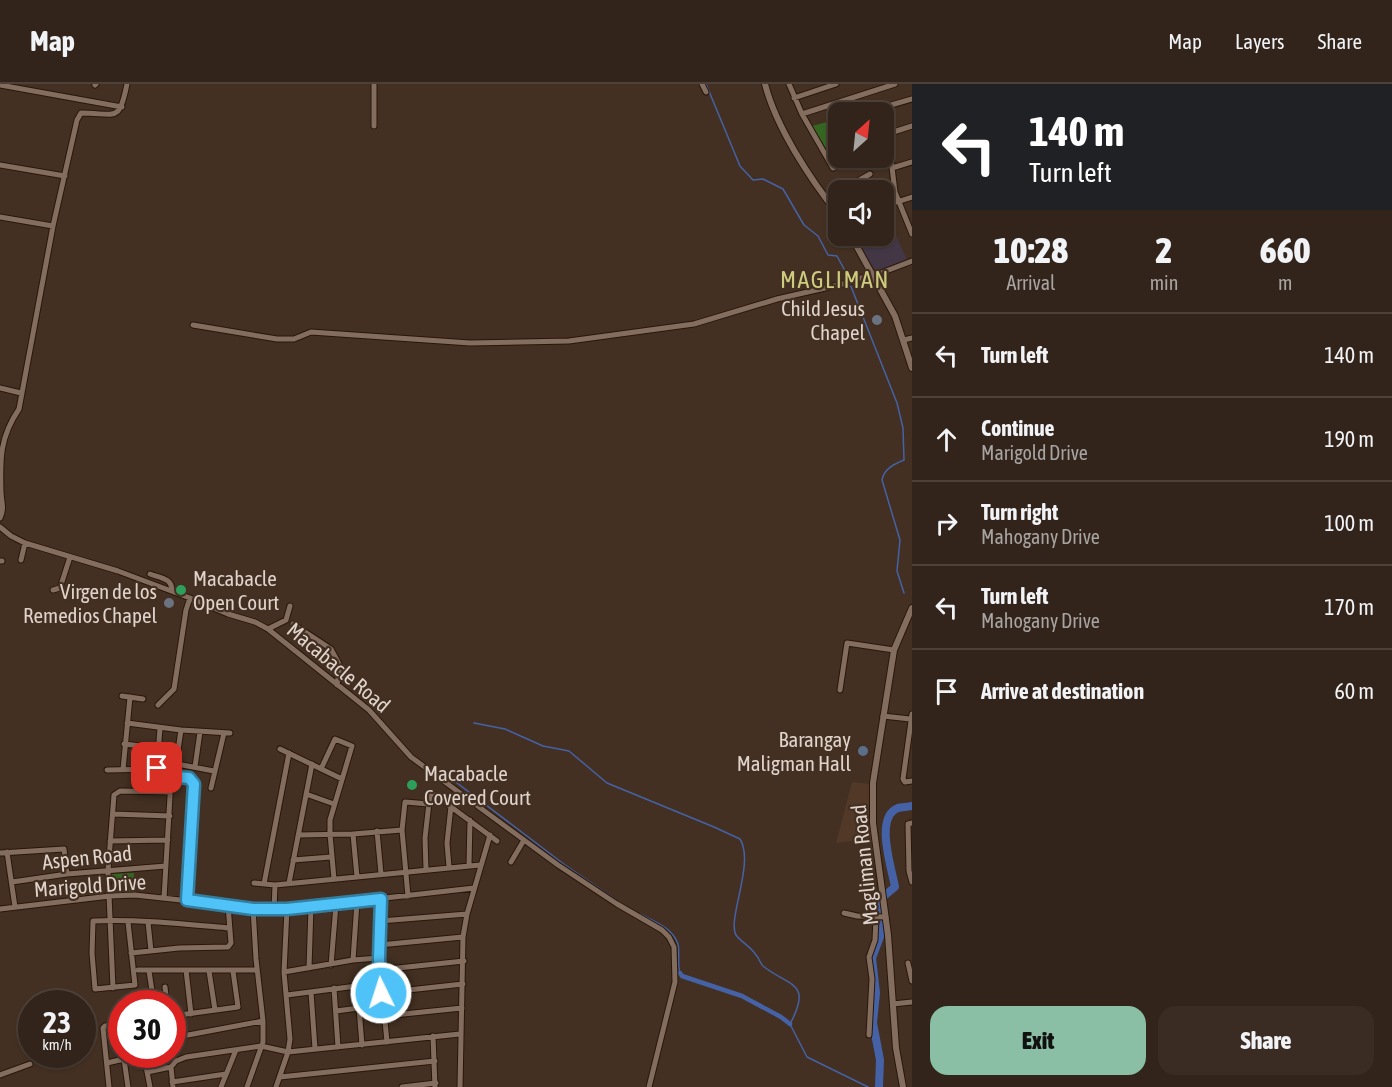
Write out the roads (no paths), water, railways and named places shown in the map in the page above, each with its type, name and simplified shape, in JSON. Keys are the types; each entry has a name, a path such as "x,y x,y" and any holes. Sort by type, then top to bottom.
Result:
{"street":[{"path":"43,84 43,93"},
{"path":"0,518 4,510 1,495 1,460 4,438 7,427 19,409 53,226 80,114 113,115 122,107 127,84"},
{"path":"374,84 374,126"},
{"path":"702,84 706,92"},
{"path":"765,84 778,119 827,200"},
{"path":"789,84 802,114 828,159"},
{"path":"794,98 836,84"},
{"path":"802,114 895,84"},
{"path":"0,86 122,107"},
{"path":"894,104 912,99"},
{"path":"894,132 912,126"},
{"path":"894,167 912,162"},
{"path":"0,165 65,176"},
{"path":"892,168 897,202 912,234"},
{"path":"860,180 870,174"},
{"path":"897,202 912,197"},
{"path":"0,217 53,226"},
{"path":"857,246 895,316 912,368"},
{"path":"193,325 277,339 294,339 311,332 470,344 548,343 694,324 777,299 847,283 912,261"},
{"path":"904,340 912,338"},
{"path":"0,388 21,393"},
{"name":"Macabacle Road","path":"0,527 25,543 117,571 267,629 369,710 411,757 607,898 662,930 674,947 675,985 649,1087"},
{"path":"21,560 25,543"},
{"path":"52,590 60,588 70,557"},
{"path":"150,574 169,580 172,591"},
{"path":"158,705 174,689 186,610 190,598"},
{"path":"267,629 286,620 290,606"},
{"name":"Magliman Road","path":"903,1087 880,918 883,898 872,806 873,783 894,650 909,624 912,608"},
{"path":"292,624 332,649 340,666 337,685"},
{"path":"840,690 847,643 894,650"},
{"path":"122,696 143,699"},
{"path":"123,770 130,697"},
{"path":"883,716 911,716 903,779 905,782 912,781"},
{"path":"127,723 227,733 214,771 211,788"},
{"path":"160,728 156,760 158,769 165,776 189,778 194,784 187,900"},
{"path":"176,764 181,730"},
{"path":"195,767 200,732"},
{"path":"321,769 335,739 352,746 330,820 334,879"},
{"path":"124,744 158,748"},
{"path":"280,749 342,779"},
{"path":"264,884 289,753"},
{"path":"156,760 214,771"},
{"path":"289,883 312,764"},
{"path":"107,770 158,769"},
{"path":"164,898 171,779"},
{"path":"113,988 108,870 115,792 170,792"},
{"path":"306,794 334,804"},
{"path":"426,870 425,838 430,794 451,806 497,841"},
{"path":"408,896 402,830 405,802 429,804"},
{"path":"449,867 447,843 451,806"},
{"path":"113,814 170,816"},
{"path":"469,865 470,820"},
{"path":"910,824 909,871 912,882"},
{"path":"298,835 402,830"},
{"path":"377,831 381,874"},
{"path":"353,834 357,877"},
{"path":"460,1087 463,937 467,914 490,835"},
{"path":"110,841 168,840"},
{"path":"511,862 524,840"},
{"path":"15,907 12,882 3,853 64,849 67,874"},
{"path":"293,860 331,857"},
{"path":"254,883 275,885 480,865"},
{"name":"Aspen Road","path":"12,882 67,874 166,866"},
{"path":"274,909 275,885"},
{"name":"Marigold Drive","path":"0,909 110,896 187,900 253,909 287,909 474,888"},
{"path":"381,899 379,970 387,1042"},
{"path":"353,960 357,902"},
{"path":"331,965 336,904"},
{"path":"131,953 178,948 228,947 231,943 228,905"},
{"path":"309,968 311,907"},
{"path":"247,1087 261,1046 263,1021 256,970 253,909"},
{"path":"276,1087 288,1052 290,1023 284,972 287,909"},
{"path":"844,913 880,918 869,957 872,979 869,1035"},
{"path":"380,921 467,914"},
{"path":"128,922 135,985 95,989 92,953 93,921 111,920 229,928"},
{"path":"148,922 151,951"},
{"path":"379,945 463,937"},
{"path":"284,972 353,960 379,958"},
{"path":"379,970 464,961"},
{"path":"908,963 912,981"},
{"path":"138,970 256,970"},
{"path":"186,970 191,1014"},
{"path":"148,971 151,990"},
{"path":"209,971 215,1010"},
{"path":"186,1015 237,1007 233,971"},
{"path":"287,995 380,983"},
{"path":"381,993 463,984"},
{"path":"334,988 338,1047"},
{"path":"311,992 315,1049"},
{"path":"893,1004 912,1002"},
{"path":"336,1011 359,1008 362,1045"},
{"path":"384,1016 462,1008"},
{"path":"186,1035 263,1021"},
{"path":"108,1027 103,1028 109,1087"},
{"path":"186,1057 261,1046 288,1052 460,1034"},
{"path":"402,1087 436,1085 433,1036"},
{"path":"221,1087 236,1050"},
{"path":"106,1063 124,1059 128,1087"},
{"path":"280,1077 435,1061"},
{"path":"0,1075 19,1068"},
{"path":"146,1068 150,1087"},
{"path":"147,1072 166,1068"},
{"path":"171,1068 173,1084 226,1074"}],"waterway":[{"path":"706,84 740,166 753,180 763,179 783,189 804,225 818,236 828,255 837,256 850,280"},
{"path":"850,284 897,403 903,428 904,460 887,470 882,480 900,540 897,571 904,593"},
{"path":"474,723 505,729 543,746 569,751 607,783 740,839 744,849 744,862 735,917 736,935 754,952 763,966 789,982 798,992 797,1010 790,1024 807,1057 868,1087"},
{"path":"435,772 440,770 565,865 625,906"},
{"path":"879,1087 880,1060 873,1023 876,993 872,958 881,934 878,901 895,887 886,844 887,822 891,813 898,808 912,806"},
{"path":"640,914 662,926 675,938 679,947 680,973"},
{"path":"680,973 682,976 742,996 790,1024"},
{"path":"742,996 756,1005"}],"place":[{"name":"Child Jesus Chapel","path":"877,320"},
{"name":"Macabacle Open Court","path":"181,590"},
{"name":"Virgen de los Remedios Chapel","path":"169,603"},
{"name":"Barangay Maligman Hall","path":"863,751"},
{"name":"Macabacle Covered Court","path":"412,785"}],"district":[{"name":"MAGLIMAN","path":"835,279"}]}
